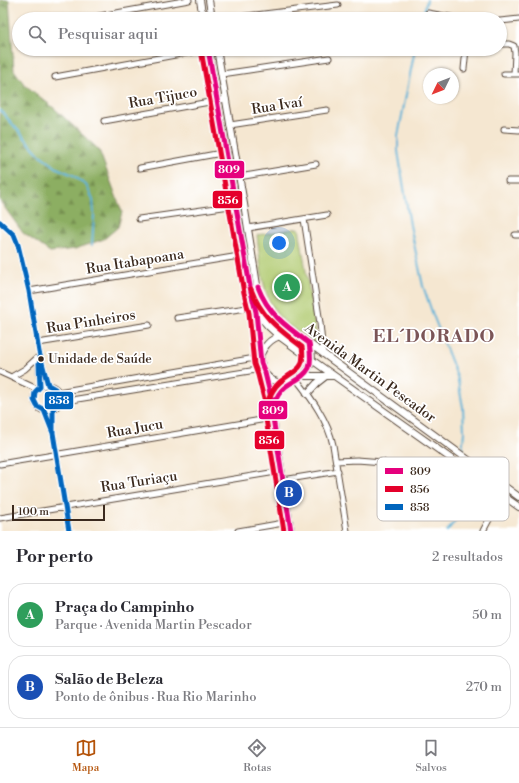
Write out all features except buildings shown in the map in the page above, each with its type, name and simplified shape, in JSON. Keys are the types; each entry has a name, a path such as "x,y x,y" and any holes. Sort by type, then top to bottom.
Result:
{"street":[{"path":"122,12 189,0"},
{"path":"200,0 202,12"},
{"path":"206,0 209,12"},
{"path":"209,0 211,12"},
{"path":"280,12 338,5"},
{"path":"507,20 519,19"},
{"path":"504,74 516,74 514,46 507,44"},
{"path":"55,77 170,56"},
{"path":"209,56 255,309 261,356 273,406 273,418 291,531"},
{"name":"Avenida Martin Pescador","path":"218,56 260,294 267,308 273,315 295,333 464,457"},
{"path":"464,69 465,56"},
{"path":"222,74 329,58"},
{"name":"Rua Tijuco","path":"104,121 226,99"},
{"name":"Rua Ivaí","path":"230,126 327,110"},
{"path":"504,129 519,130"},
{"path":"140,168 227,152"},
{"path":"239,177 316,164"},
{"path":"508,181 519,181"},
{"path":"139,219 244,204"},
{"path":"248,228 326,215"},
{"path":"304,218 324,354"},
{"path":"0,222 11,232 17,241 29,291 38,343 38,388 34,396 34,400 37,406 44,410 53,409"},
{"name":"Rua Itabapoana","path":"29,291 245,255"},
{"path":"177,318 255,309"},
{"name":"Avenida Martin Pescador","path":"255,309 268,326 279,336 449,457"},
{"name":"Rua Pinheiros","path":"38,343 149,325"},
{"path":"261,356 269,341 279,336 295,333"},
{"path":"273,406 278,392 307,372 312,360 309,343"},
{"path":"12,376 25,369 38,354"},
{"path":"38,354 48,385"},
{"path":"58,392 261,356"},
{"path":"53,433 53,409 59,402 264,371 276,381 281,383 290,383"},
{"path":"0,372 38,388 48,385 56,388 59,402"},
{"path":"299,378 327,375 336,376"},
{"path":"307,394 327,375"},
{"path":"299,378 330,434 338,471 347,531"},
{"path":"44,410 53,433 69,531"},
{"name":"Rua Jucu","path":"0,464 273,418"},
{"path":"336,461 362,460 377,461"},
{"name":"Rua Turiaçu","path":"0,518 282,471"},
{"path":"283,480 338,471"},
{"name":"Avenida Martin Pescador","path":"509,490 519,497"},
{"name":"Avenida Martin Pescador","path":"509,500 519,507"},
{"path":"483,531 488,521"},
{"path":"238,531 289,522"}],"green space":[{"path":"0,0 9,0 14,70 24,84 55,109 99,150 122,212 118,227 104,239 75,249 50,252 23,233 0,201"},
{"path":"299,228 318,345 287,324 278,315 267,294 261,271 257,235"}],"waterway":[{"path":"424,12 427,0"},
{"path":"414,56 398,136 398,151 410,225 423,286 457,376 463,407 464,432 462,452"},
{"path":"0,110 39,154 57,168 73,175 86,185 93,199 94,215 92,245"},
{"path":"447,531 455,521"}],"transit line":[{"name":"856","path":"202,56 244,293 249,313 254,364 266,407 266,419 284,531"},
{"name":"809","path":"209,56 251,292 256,312 261,363 273,406 273,418 291,531"},
{"name":"858","path":"0,222 14,235 18,245 29,291 39,352 48,385 55,389 59,395 59,402 53,409 53,433 69,531"},
{"name":"809","path":"258,287 267,305 279,319 309,343 310,349 309,368 301,377 282,390 277,396 273,406"},
{"name":"856","path":"251,289 260,307 272,322 302,347 303,355 301,365 295,372 278,384 267,403"},
{"name":"858","path":"39,363 40,387 35,392 34,400 37,406 44,410 53,433"}],"place":[{"name":"Praça do Campinho","path":"287,287"},
{"name":"Unidade de Saúde","path":"41,359"},
{"name":"Salão de Beleza","path":"289,493"}],"district":[{"name":"EL´DORADO","path":"434,336"}]}
